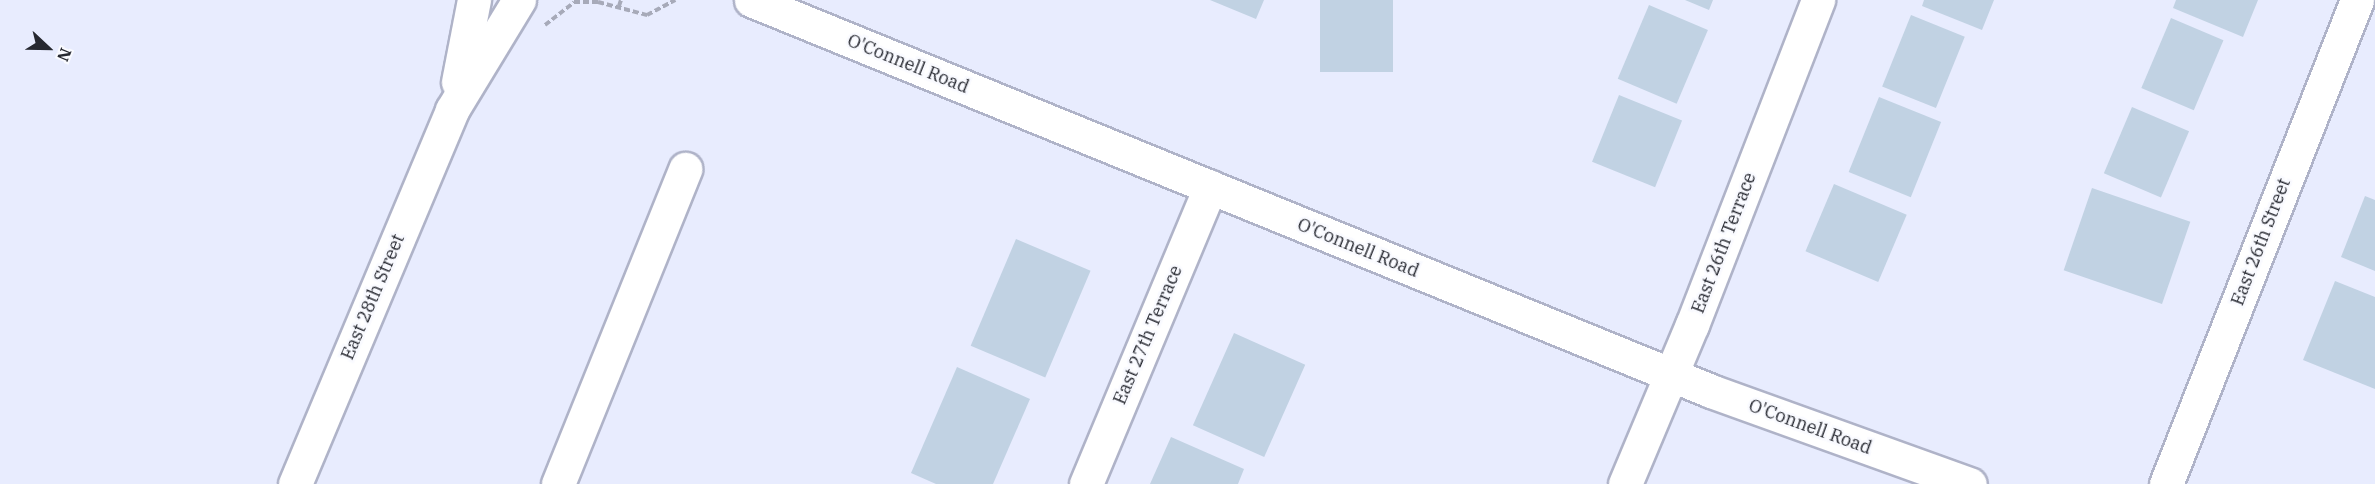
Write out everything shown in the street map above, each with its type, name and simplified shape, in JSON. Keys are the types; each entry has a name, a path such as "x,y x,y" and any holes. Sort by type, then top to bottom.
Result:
{"street":[{"name":"East 28th Street","path":"452,110 474,0"},
{"name":"East 28th Street","path":"295,484 452,110 519,0"},
{"name":"O'Connell Road","path":"751,0 1671,375 1970,484"},
{"name":"East 26th Terrace","path":"1625,484 1671,375 1818,0"},
{"name":"East 26th Street","path":"2166,484 2356,0"},
{"path":"558,484 685,169"},
{"name":"East 27th Terrace","path":"1086,484 1210,187"}],"path":[{"path":"619,6 621,0"},
{"path":"647,15 675,0"}],"building":[{"path":"1210,0 1264,0 1256,19"},
{"path":"1320,0 1393,0 1393,72 1320,72"},
{"path":"1685,0 1713,0 1709,10"},
{"path":"1924,0 1994,0 1982,30 1922,6"},
{"path":"2176,0 2258,0 2243,37 2173,8"},
{"path":"1649,5 1708,30 1677,104 1618,79"},
{"path":"1911,15 1965,37 1936,108 1882,86"},
{"path":"2171,18 2223,40 2194,110 2141,88"},
{"path":"1619,95 1682,120 1655,187 1592,162"},
{"path":"1879,97 1941,122 1911,197 1849,172"},
{"path":"2132,107 2189,131 2161,198 2104,173"},
{"path":"1834,184 1907,215 1878,282 1805,251"},
{"path":"2092,188 2190,222 2162,304 2064,270"},
{"path":"2365,196 2375,200 2375,271 2341,257"},
{"path":"1016,239 1091,271 1045,377 971,346"},
{"path":"2335,281 2375,297 2375,389 2303,360"},
{"path":"1234,333 1305,365 1264,457 1193,425"},
{"path":"957,367 1030,399 993,484 936,484 911,473"},
{"path":"1171,437 1244,469 1238,484 1150,484"}]}
